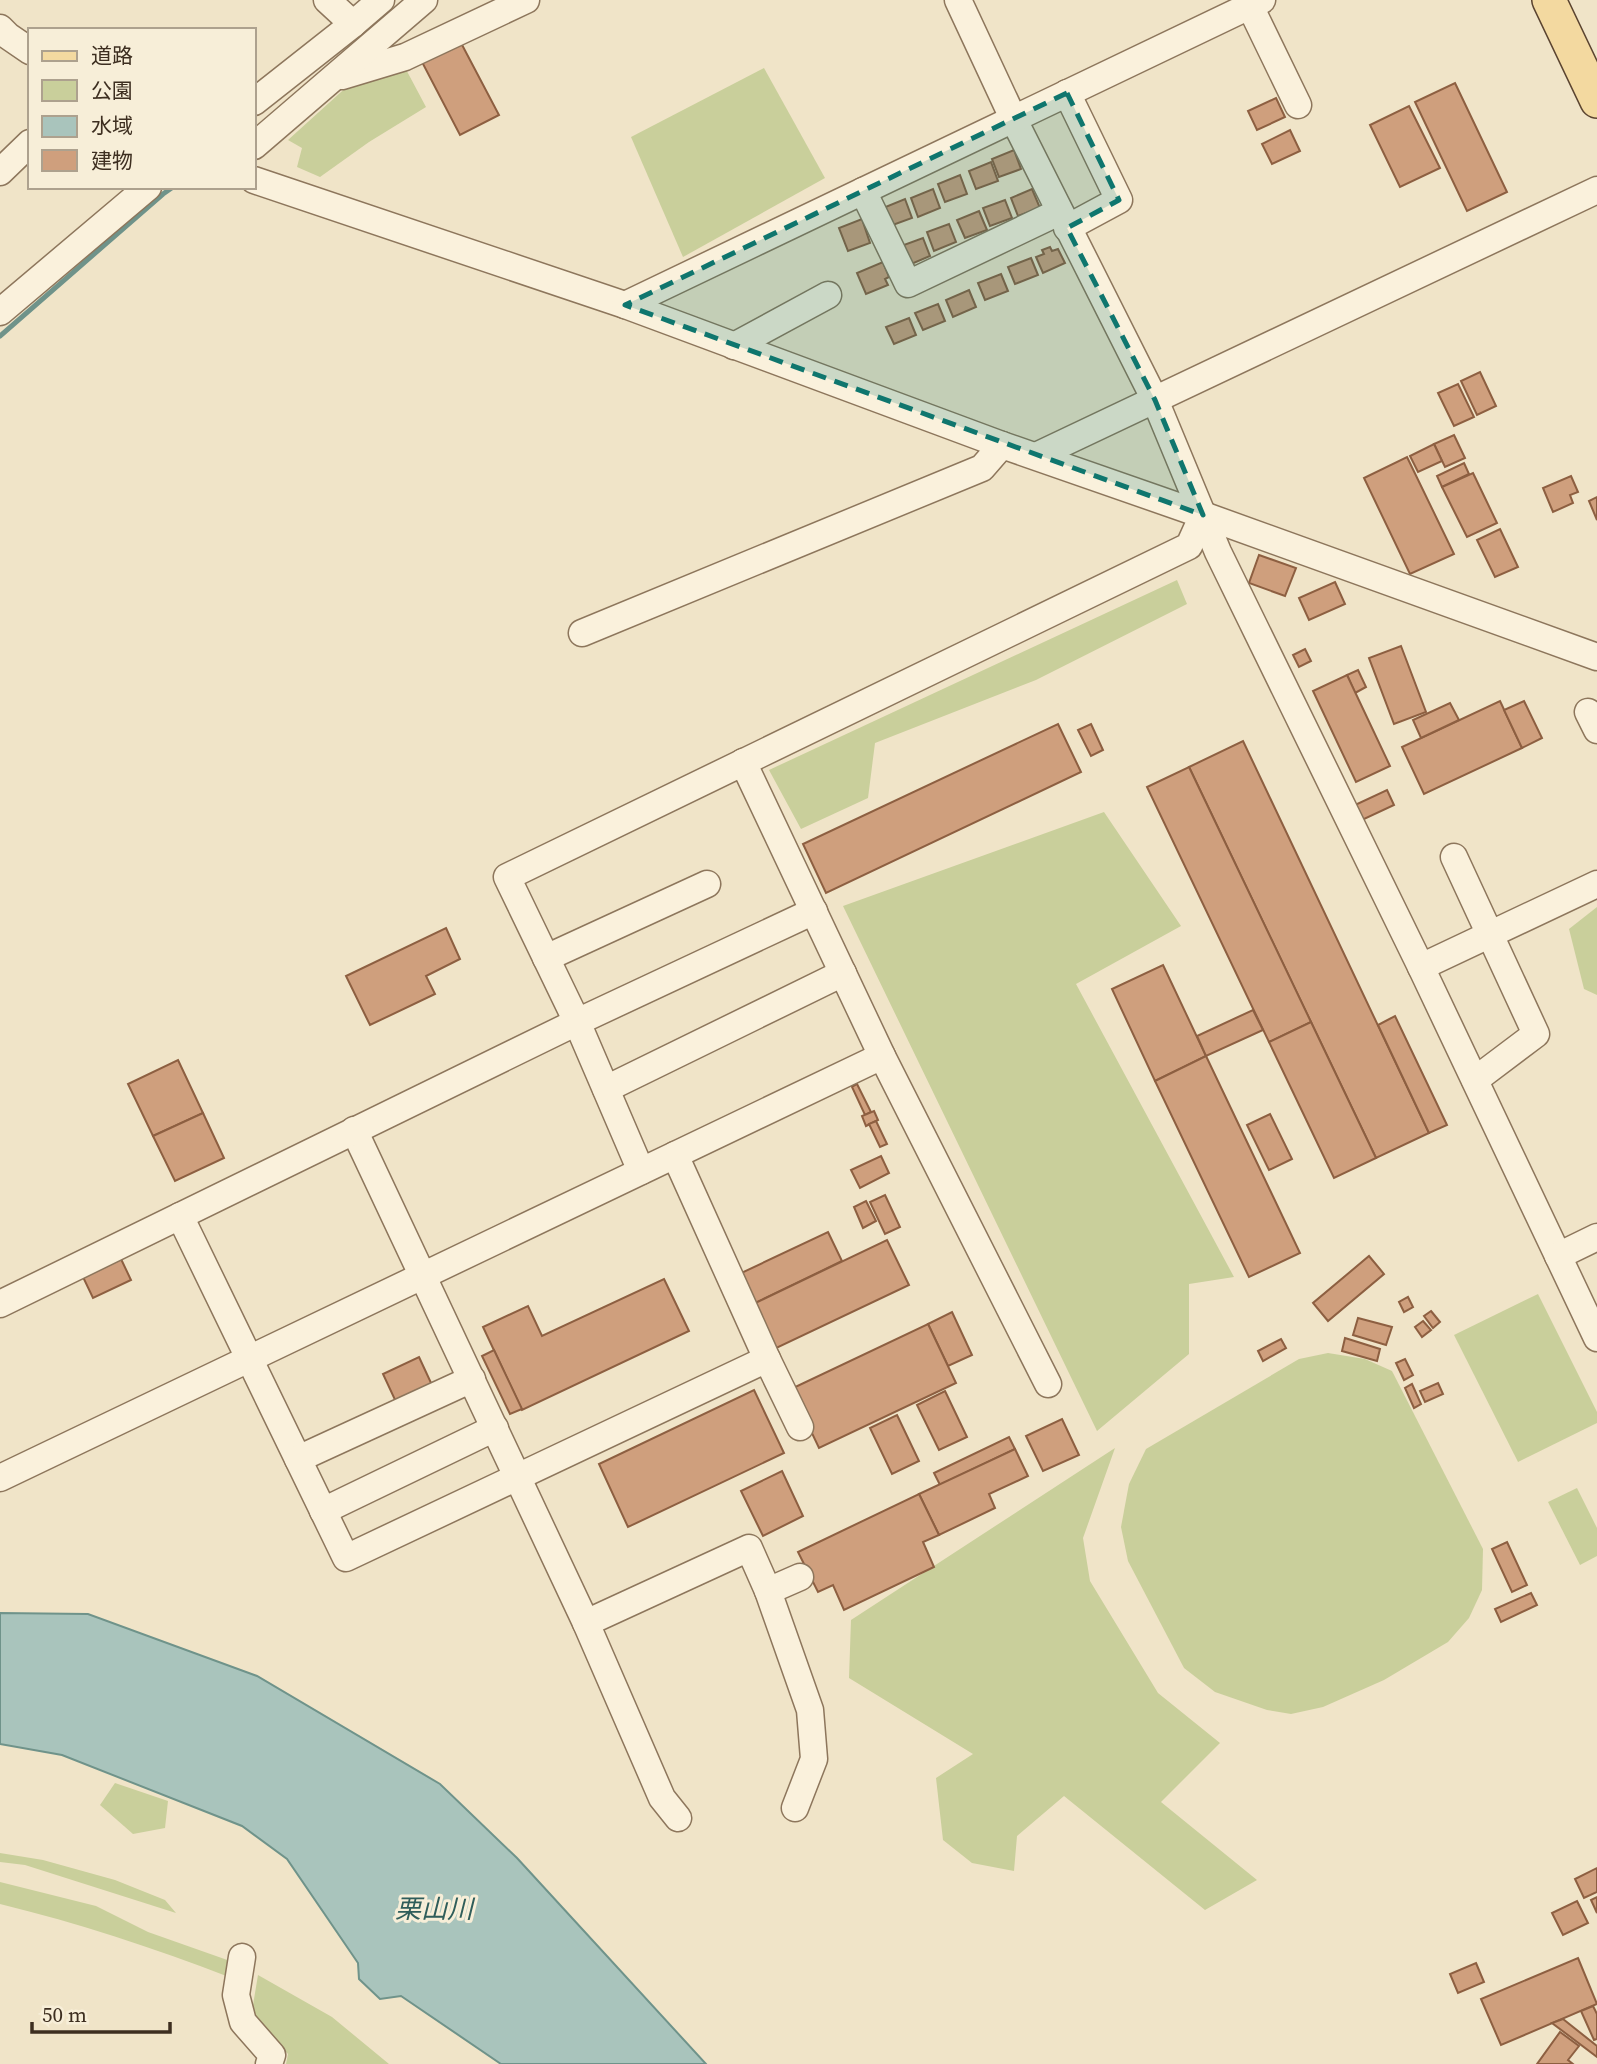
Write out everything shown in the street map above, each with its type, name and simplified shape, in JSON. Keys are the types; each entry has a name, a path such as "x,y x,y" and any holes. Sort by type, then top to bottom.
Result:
{"main road":[{"path":"1549,0 1597,102"}],"street":[{"path":"327,0 353,24"},
{"path":"256,100 381,0"},
{"path":"256,144 424,0"},
{"path":"330,80 405,57 526,0"},
{"path":"958,0 1063,220 1155,400 1218,552 1421,967 1597,1338"},
{"path":"625,305 1256,3 1298,105"},
{"path":"863,191 908,284 1063,220 1119,200 1067,93"},
{"path":"0,172 28,145"},
{"path":"256,181 625,305 1002,445 1597,657"},
{"path":"0,312 146,189"},
{"path":"1036,456 1597,190"},
{"path":"734,346 828,295"},
{"path":"582,633 982,468 1002,445"},
{"path":"641,1171 577,1022 508,877 1189,546 1203,515"},
{"path":"743,762 882,1056 1048,1384"},
{"path":"1454,856 1536,1034 1475,1080"},
{"path":"546,958 707,884"},
{"path":"1421,967 1597,884"},
{"path":"0,1304 577,1022 814,911"},
{"path":"606,1089 843,973"},
{"path":"0,1478 882,1056"},
{"path":"354,1130 586,1623 662,1798 678,1818"},
{"path":"675,1154 800,1427"},
{"path":"180,1216 346,1558 767,1359"},
{"path":"1558,1256 1597,1237"},
{"path":"298,1459 472,1379"},
{"path":"323,1511 495,1428"},
{"path":"586,1623 749,1548 768,1591 810,1710 814,1759 795,1808"},
{"path":"768,1591 800,1577"},
{"path":"242,1956 236,1995 243,2022 272,2055 269,2064"}],"highlighted area":[{"path":"1067,93 1119,200 1067,228 1155,400 1203,515 625,305"}],"green space":[{"path":"393,45 426,107 369,142 320,177 297,167 302,148 288,140"},
{"path":"764,68 825,178 683,257 631,137"},
{"path":"1177,580 1187,604 1036,680 875,743 868,798 801,829 769,770"},
{"path":"1104,812 1181,926 1076,984 1234,1277 1189,1284 1189,1354 1097,1431 843,906"},
{"path":"1597,907 1597,995 1584,989 1569,929"},
{"path":"1538,1294 1597,1412 1597,1423 1518,1462 1454,1335"},
{"path":"1328,1353 1365,1359 1392,1371 1483,1549 1482,1590 1469,1618 1448,1642 1384,1680 1323,1707 1291,1714 1267,1710 1215,1692 1184,1668 1128,1561 1121,1527 1129,1484 1146,1449 1299,1359"},
{"path":"1115,1448 1083,1538 1090,1581 1158,1693 1220,1743 1161,1802 1257,1880 1205,1910 1064,1796 1017,1836 1014,1871 972,1863 943,1840 936,1778 973,1754 849,1678 851,1620"},
{"path":"1577,1488 1597,1528 1597,1556 1580,1565 1548,1502"},
{"path":"115,1783 168,1801 165,1828 133,1834 100,1805"},
{"path":"0,1853 43,1860 115,1880 165,1900 176,1913 25,1865 0,1862"},
{"path":"0,1882 96,1906 148,1932 233,1962 229,1977 116,1937 0,1904"},
{"path":"258,1975 332,2017 389,2064 286,2064 288,2054 252,2011"}],"water":[{"name":"栗山川","path":"0,1613 88,1614 257,1676 440,1784 517,1858 706,2064 501,2064 401,1996 380,1999 359,1979 358,1963 287,1859 242,1826 62,1755 0,1744"}],"building":[{"path":"460,41 499,115 460,135 422,62"},
{"path":"1455,83 1507,192 1467,211 1415,102"},
{"path":"1276,98 1285,117 1257,130 1248,111"},
{"path":"1409,106 1440,168 1400,187 1370,125"},
{"path":"1290,130 1300,151 1272,164 1262,144"},
{"path":"1014,150 1021,169 999,177 992,159"},
{"path":"991,162 998,181 976,189 969,171"},
{"path":"960,175 967,194 945,202 938,184"},
{"path":"933,189 940,208 918,217 911,198"},
{"path":"1032,189 1040,208 1018,216 1011,198"},
{"path":"905,199 912,218 890,226 883,208"},
{"path":"1005,200 1012,218 990,226 983,208"},
{"path":"979,211 987,230 965,238 957,220"},
{"path":"862,219 870,243 848,251 839,228"},
{"path":"949,224 956,242 934,251 927,232"},
{"path":"923,238 930,256 909,265 901,246"},
{"path":"1050,247 1052,251 1058,249 1065,263 1043,273 1036,257 1044,254 1042,250"},
{"path":"1031,258 1038,275 1015,284 1008,267"},
{"path":"883,262 889,277 885,279 888,285 866,294 857,273"},
{"path":"1001,274 1008,291 985,300 978,283"},
{"path":"969,290 976,307 953,317 946,300"},
{"path":"938,304 945,321 923,330 915,313"},
{"path":"909,318 916,335 894,344 886,327"},
{"path":"1480,372 1496,406 1477,415 1461,381"},
{"path":"1458,384 1474,417 1454,426 1438,393"},
{"path":"1454,435 1465,458 1445,467 1434,444"},
{"path":"1434,444 1442,461 1418,472 1410,456"},
{"path":"1407,457 1454,554 1410,574 1364,478"},
{"path":"1464,463 1469,474 1442,487 1437,476"},
{"path":"1473,473 1497,523 1467,537 1442,487"},
{"path":"1571,476 1578,492 1570,495 1573,503 1553,512 1543,488"},
{"path":"1597,497 1597,520 1589,501"},
{"path":"1500,529 1518,567 1495,577 1477,540"},
{"path":"1259,555 1296,568 1285,596 1249,583"},
{"path":"1335,582 1345,604 1309,620 1299,598"},
{"path":"1401,646 1426,712 1394,724 1369,658"},
{"path":"1305,649 1311,661 1299,667 1293,655"},
{"path":"1358,670 1366,687 1355,693 1347,675"},
{"path":"1347,675 1390,766 1356,782 1313,691"},
{"path":"1500,701 1522,748 1424,794 1402,747"},
{"path":"1524,701 1542,738 1522,748 1504,710"},
{"path":"1450,703 1459,720 1421,738 1413,720"},
{"path":"1058,724 1081,772 826,893 803,844"},
{"path":"1091,724 1103,750 1091,756 1078,730"},
{"path":"1243,741 1429,1133 1376,1158 1189,767"},
{"path":"1189,767 1311,1022 1269,1042 1147,787"},
{"path":"1387,790 1394,805 1362,820 1355,805"},
{"path":"446,928 460,959 426,976 435,994 370,1025 346,976"},
{"path":"1163,965 1206,1056 1155,1081 1112,989"},
{"path":"1253,1010 1263,1030 1206,1056 1197,1036"},
{"path":"1395,1016 1447,1125 1429,1133 1378,1025"},
{"path":"1311,1022 1376,1158 1334,1178 1269,1042"},
{"path":"1206,1056 1300,1253 1249,1277 1155,1081"},
{"path":"178,1060 203,1113 153,1136 128,1084"},
{"path":"857,1084 871,1112 865,1115 852,1087"},
{"path":"874,1111 878,1120 866,1126 862,1116"},
{"path":"203,1113 224,1158 175,1181 153,1136"},
{"path":"1270,1114 1292,1159 1269,1170 1247,1125"},
{"path":"876,1121 887,1144 880,1147 869,1124"},
{"path":"881,1156 889,1173 860,1188 851,1170"},
{"path":"885,1195 900,1227 885,1234 870,1202"},
{"path":"866,1201 876,1221 863,1228 854,1207"},
{"path":"828,1232 842,1261 749,1306 735,1276"},
{"path":"887,1240 909,1285 770,1351 749,1306"},
{"path":"1369,1256 1384,1274 1328,1321 1313,1303"},
{"path":"121,1259 131,1280 93,1298 83,1277"},
{"path":"664,1279 689,1331 522,1410 483,1327 528,1306 542,1336"},
{"path":"1408,1297 1413,1307 1404,1312 1399,1302"},
{"path":"1431,1311 1440,1322 1433,1328 1424,1316"},
{"path":"952,1312 972,1355 948,1366 928,1324"},
{"path":"1358,1318 1392,1327 1386,1345 1353,1335"},
{"path":"1423,1321 1431,1330 1422,1337 1415,1327"},
{"path":"928,1324 956,1383 819,1448 791,1389"},
{"path":"1345,1338 1380,1349 1377,1361 1342,1351"},
{"path":"1281,1339 1286,1348 1263,1361 1258,1351"},
{"path":"494,1350 522,1409 510,1414 482,1356"},
{"path":"419,1357 432,1385 396,1402 383,1374"},
{"path":"1405,1359 1413,1375 1404,1380 1396,1363"},
{"path":"1438,1383 1443,1394 1425,1402 1420,1391"},
{"path":"1412,1384 1421,1404 1414,1408 1405,1388"},
{"path":"754,1390 784,1453 628,1527 599,1464"},
{"path":"945,1391 967,1437 939,1450 917,1405"},
{"path":"897,1415 919,1461 892,1474 870,1428"},
{"path":"1062,1419 1079,1455 1043,1471 1026,1436"},
{"path":"1009,1437 1015,1449 940,1485 934,1473"},
{"path":"1015,1449 1028,1476 989,1494 995,1508 939,1535 919,1494"},
{"path":"782,1471 803,1516 763,1536 741,1491"},
{"path":"919,1494 939,1535 923,1542 934,1567 844,1610 833,1585 818,1592 798,1552"},
{"path":"1507,1542 1527,1585 1512,1592 1492,1549"},
{"path":"1531,1593 1537,1605 1501,1622 1495,1609"},
{"path":"1597,1868 1597,1892 1584,1898 1575,1879"},
{"path":"1597,1897 1597,1913 1591,1900"},
{"path":"1577,1901 1588,1923 1563,1935 1552,1913"},
{"path":"1578,1958 1597,2004 1501,2045 1481,1999"},
{"path":"1476,1963 1484,1982 1458,1993 1450,1974"},
{"path":"1593,2006 1597,2014 1597,2039 1594,2040 1581,2011"},
{"path":"1563,2019 1597,2046 1597,2057 1552,2023"},
{"path":"1560,2032 1579,2046 1568,2060 1573,2064 1537,2064"}],"waterway":[{"path":"0,336 170,189"}]}
